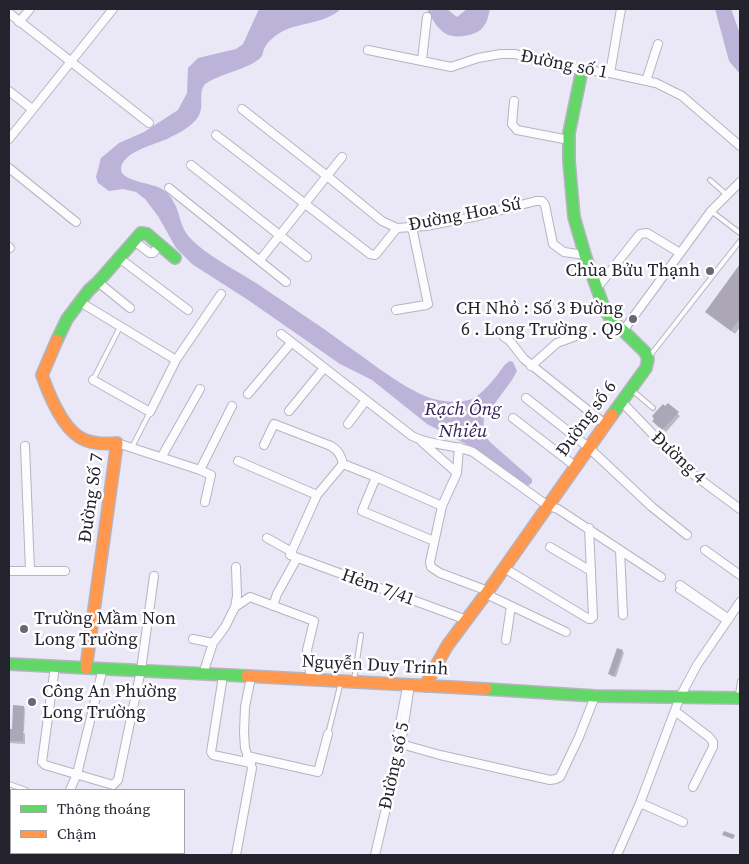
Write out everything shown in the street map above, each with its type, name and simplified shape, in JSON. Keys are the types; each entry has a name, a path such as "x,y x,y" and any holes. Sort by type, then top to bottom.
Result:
{"street":[{"path":"20,22 30,9"},
{"path":"9,139 113,9"},
{"path":"610,74 621,9"},
{"path":"9,13 149,124"},
{"path":"422,60 427,16"},
{"path":"646,81 658,44"},
{"name":"Đường số 1","path":"368,50 451,67 478,58 501,54 515,54 555,66 646,81 670,89 682,96 740,146"},
{"path":"582,70 569,133 569,161 574,217 585,255 610,318 645,352 648,359"},
{"path":"9,92 32,109"},
{"path":"514,101 512,124 517,130 569,140"},
{"name":"Đường Hoa Sứ","path":"242,110 382,221 397,228 426,226 542,201 545,205 553,244 564,252 585,255"},
{"path":"216,135 370,254 375,255 397,228"},
{"path":"260,260 342,157"},
{"path":"191,165 307,257"},
{"path":"9,168 76,222"},
{"path":"623,331 711,211 740,182"},
{"path":"169,188 286,282"},
{"path":"396,310 426,306 428,304 412,227"},
{"path":"175,258 145,232 141,233 80,302 176,360"},
{"path":"597,288 637,236 644,232 680,253"},
{"path":"119,258 188,310"},
{"path":"98,282 130,308"},
{"path":"93,380 150,412 176,360 221,294"},
{"name":"Đường Số 7","path":"80,302 67,319 42,375 46,387 68,425 82,439 98,443 117,443 86,668"},
{"path":"281,334 421,441 457,473"},
{"path":"531,366 557,343 581,334"},
{"path":"504,337 509,340 531,366 605,424"},
{"path":"248,394 291,343"},
{"name":"Đường số 6","path":"425,686 447,646 487,593 588,446 646,368 648,359"},
{"path":"290,411 324,368"},
{"path":"162,456 200,389"},
{"path":"526,398 588,446 652,507 686,535"},
{"path":"348,424 366,400"},
{"name":"Đường 4","path":"621,401 686,469 740,509"},
{"path":"200,470 232,406"},
{"path":"512,418 575,466"},
{"path":"264,445 274,424 331,446 341,456 343,464"},
{"path":"421,441 459,447 473,452 548,506 558,509 589,528 661,577"},
{"path":"117,443 162,456 211,475 206,502"},
{"path":"25,446 30,570"},
{"path":"459,447 457,473 442,506 430,562 431,567 440,573 487,593 566,632"},
{"path":"238,461 317,495"},
{"path":"343,464 442,506"},
{"path":"273,606 317,495 343,464"},
{"path":"376,477 362,512 434,541"},
{"path":"504,568 589,619 593,617 589,528"},
{"name":"Hẻm 7/41","path":"267,538 293,555 466,620"},
{"path":"550,547 591,571"},
{"path":"620,550 623,614"},
{"path":"705,550 740,575"},
{"path":"203,674 213,643 226,627 235,607 237,596 236,567"},
{"path":"9,571 65,571"},
{"path":"55,666 42,760 45,764 113,785 118,780 141,670 154,576"},
{"path":"679,587 727,620"},
{"path":"235,607 250,597 314,621 307,650 311,680"},
{"path":"617,855 640,803 680,697 697,665 740,602"},
{"path":"506,640 511,606"},
{"path":"193,638 213,643"},
{"name":"Nguyễn Duy Trinh","path":"9,664 595,696 739,698"},
{"path":"70,789 77,774 103,668"},
{"path":"223,676 211,752 213,755 249,759 318,772 328,734"},
{"path":"236,855 252,768 244,733 245,707 251,677"},
{"name":"Đường số 5","path":"375,851 401,743 408,685"},
{"path":"401,743 440,755 556,780 560,777 579,737 595,696"},
{"path":"675,711 713,742 713,747 693,788"},
{"path":"640,803 683,822"}],"lane":[{"path":"710,180 727,195"},
{"path":"711,211 740,233"},
{"path":"648,359 740,241"},
{"path":"93,380 120,327"},
{"path":"630,389 654,408"},
{"path":"132,447 150,412"},
{"path":"328,734 347,682 361,635"},
{"path":"739,698 740,681"},
{"path":"9,784 23,789"}],"water":[{"name":"Rạch Ông Nhiêu","path":"259,9 341,9 320,20 283,31 269,42 258,60 205,84 201,94 201,110 195,121 174,136 126,158 122,164 121,170 123,174 131,179 156,186 168,193 176,206 186,233 205,251 259,285 393,378 419,393 444,401 471,399 486,388 506,364 510,361 513,362 517,371 484,418 483,433 490,442 532,479 532,483 526,487 466,444 427,424 372,380 340,364 248,300 192,264 176,248 158,216 145,199 136,192 123,189 109,191 98,183 96,177 101,158 119,143 144,132 178,110 187,93 188,68 198,58 236,49 243,44"},
{"path":"427,9 447,9 457,17 467,9 490,9 486,23 476,33 450,36 440,29"},
{"path":"715,9 731,9 740,34 740,74 729,61"}],"building":[{"path":"740,264 740,318 731,331 705,312"},
{"path":"668,403 679,412 662,430 652,421 654,419 652,416 663,404 665,406"},
{"path":"617,648 623,650 614,676 608,674"},
{"path":"13,705 24,706 23,741 9,741 9,729 12,729"},
{"path":"724,831 735,835 733,839 722,835"}],"traffic: fast":[{"path":"582,70 569,133 569,161 574,217 604,308 610,318 645,352 648,359 646,368 612,415"},
{"path":"57,340 67,319 89,290 141,233 147,234 175,258"},
{"path":"9,664 247,676"},
{"path":"486,689 595,696 740,698"}],"traffic: slow":[{"path":"57,340 42,375 58,412 77,436 93,442 117,443 86,668"},
{"path":"425,686 447,646 612,415"},
{"path":"247,676 486,689"}],"place":[{"name":"Chùa Bửu Thạnh","path":"710,271"},
{"name":"CH Nhỏ : Số 3 Đường 6 . Long Trường . Q9","path":"633,319"},
{"name":"Trường Mầm Non Long Trường","path":"24,629"},
{"name":"Công An Phường Long Trường","path":"32,702"}]}
